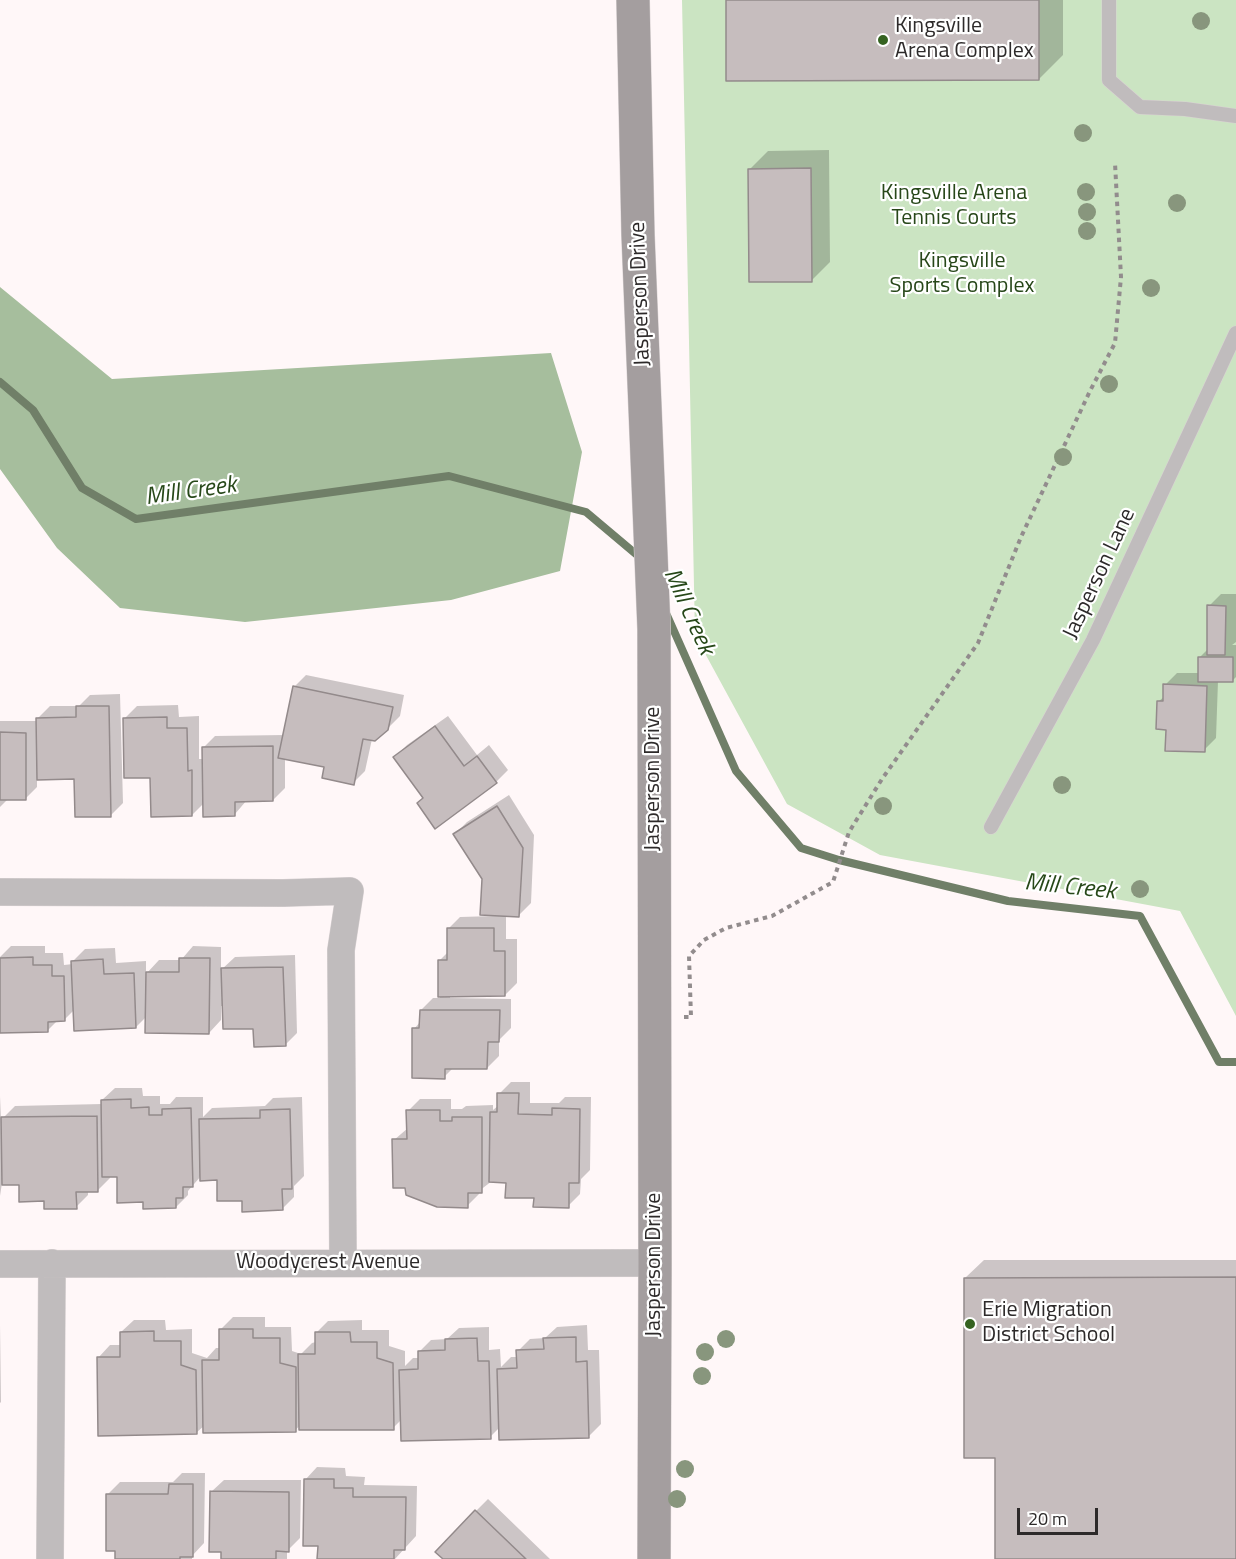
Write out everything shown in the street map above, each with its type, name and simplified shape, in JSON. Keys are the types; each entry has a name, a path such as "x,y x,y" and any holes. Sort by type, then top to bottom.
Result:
{"street":[{"name":"Jasperson Drive","path":"633,0 638,235 654,616 656,1263 654,1559"},
{"path":"0,892 283,893 350,891 341,950 343,1263"},
{"path":"50,1559 52,1263"},
{"name":"Woodycrest Avenue","path":"0,1264 656,1263"}],"lane":[{"path":"1109,0 1109,80 1140,107 1185,109 1236,116"},
{"name":"Jasperson Lane","path":"991,827 1093,640 1236,333"}],"path":[{"path":"655,1017 691,1017 688,956 704,940 726,928 772,916 833,882 849,832 882,779 978,643 1021,537 1115,343 1122,277 1116,163"}],"green space":[{"name":"Kingsville Sports Complex","path":"682,0 1236,0 1236,1016 1180,911 880,855 787,804 695,635"},
{"path":"0,287 112,379 551,353 582,452 560,571 451,600 245,622 120,608 57,548 0,469"}],"building":[{"name":"Kingsville Arena Complex","path":"726,0 1039,0 1039,80 726,81"},
{"path":"811,168 812,282 749,282 748,169"},
{"path":"1207,605 1226,606 1225,655 1207,655"},
{"path":"1198,657 1233,657 1233,682 1198,682"},
{"path":"1163,684 1207,686 1205,752 1165,751 1166,730 1156,729 1157,701 1163,701"},
{"path":"293,686 393,707 388,730 375,741 363,739 354,785 322,778 324,767 278,758"},
{"path":"76,706 109,706 111,817 75,817 74,779 37,780 36,718 76,717"},
{"path":"167,717 167,728 187,728 188,771 192,770 192,816 151,817 150,778 124,778 123,718"},
{"path":"435,726 464,766 477,756 497,783 435,829 417,803 423,798 393,757"},
{"path":"0,732 26,733 26,800 0,800"},
{"path":"273,746 273,801 235,802 235,816 203,817 202,747"},
{"path":"497,806 523,848 519,917 480,915 482,879 453,834"},
{"path":"447,928 494,928 494,951 505,951 505,996 438,997 438,960 447,960"},
{"path":"33,957 33,965 52,965 52,976 64,976 65,1021 48,1022 48,1032 0,1033 0,958"},
{"path":"179,958 210,958 209,1034 145,1033 146,972 179,972"},
{"path":"103,959 104,974 134,973 136,1028 74,1031 71,961"},
{"path":"283,967 286,1046 254,1047 253,1029 223,1029 221,968"},
{"path":"420,1010 500,1010 499,1042 488,1042 487,1069 445,1069 445,1079 412,1078 412,1028 419,1028"},
{"path":"497,1093 519,1093 518,1114 552,1115 552,1108 580,1109 579,1183 569,1183 569,1208 533,1207 534,1198 505,1198 506,1183 489,1182 490,1112 497,1112"},
{"path":"131,1099 131,1108 149,1107 149,1115 162,1115 162,1109 191,1108 193,1187 183,1187 183,1198 176,1198 176,1208 143,1209 143,1202 117,1203 117,1177 102,1177 101,1100"},
{"path":"290,1109 292,1189 282,1189 283,1210 242,1212 242,1201 217,1201 217,1180 200,1181 199,1119 260,1118 260,1110"},
{"path":"406,1110 440,1110 440,1121 452,1121 452,1117 482,1117 482,1193 468,1193 468,1208 437,1207 406,1195 405,1188 393,1188 392,1139 407,1139"},
{"path":"97,1116 98,1192 76,1192 77,1209 44,1209 44,1201 19,1202 19,1185 2,1185 1,1117"},
{"path":"1236,1277 1236,1559 995,1559 995,1458 964,1458 964,1278"},
{"path":"219,1329 253,1329 253,1338 280,1338 280,1363 296,1367 296,1432 203,1433 202,1360 219,1360"},
{"path":"154,1331 154,1341 181,1341 181,1365 196,1370 197,1434 98,1436 97,1357 120,1357 120,1332"},
{"path":"315,1332 350,1332 351,1342 377,1342 377,1358 393,1363 394,1430 299,1430 298,1354 315,1354"},
{"path":"576,1337 576,1362 587,1361 589,1438 499,1440 497,1369 517,1368 516,1350 544,1349 543,1338"},
{"path":"477,1338 478,1361 489,1361 491,1439 401,1441 399,1370 418,1369 418,1351 445,1350 445,1339"},
{"path":"304,1479 334,1479 334,1488 353,1488 353,1497 406,1497 405,1550 394,1550 394,1559 317,1559 318,1546 303,1546"},
{"path":"169,1484 193,1484 193,1557 115,1559 115,1551 106,1551 106,1494 168,1494"},
{"path":"210,1491 289,1492 289,1552 276,1551 276,1559 221,1559 221,1552 209,1552"},
{"path":"475,1510 526,1559 443,1559 435,1552"}],"waterway":[{"name":"Mill Creek","path":"0,382 33,410 82,488 136,519 449,476 586,512 643,560"},
{"name":"Mill Creek","path":"666,613 736,771 801,848 839,860 1008,901 1140,916 1219,1062 1236,1062"}],"place":[{"name":"Kingsville Arena Complex","path":"883,40"},
{"name":"Erie Migration District School","path":"970,1324"}],"park label":[{"name":"Kingsville Arena Tennis Courts","path":"954,206"}]}
